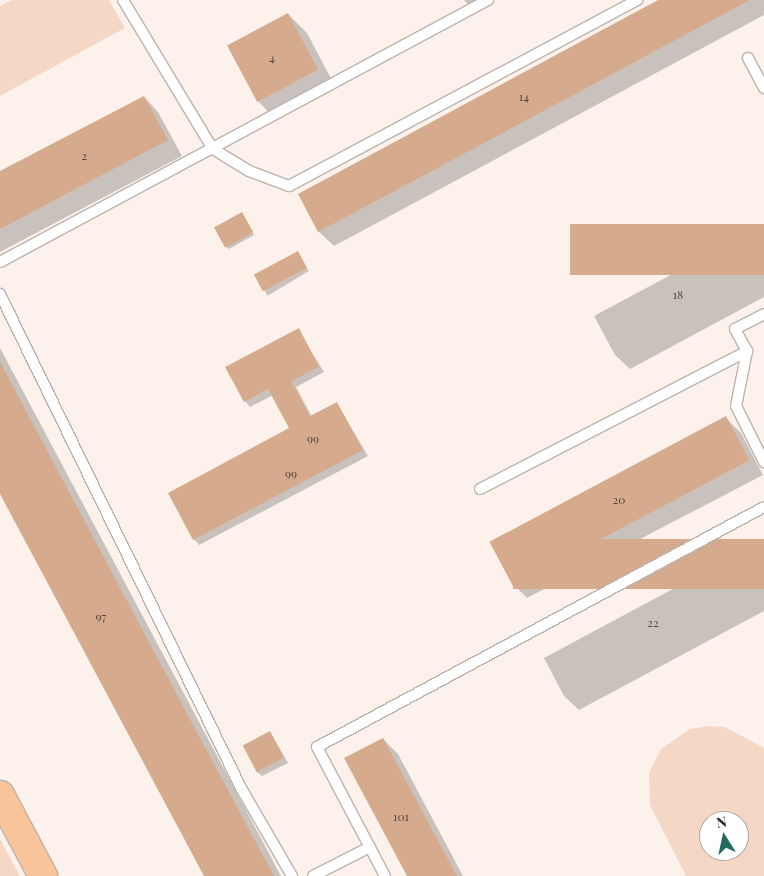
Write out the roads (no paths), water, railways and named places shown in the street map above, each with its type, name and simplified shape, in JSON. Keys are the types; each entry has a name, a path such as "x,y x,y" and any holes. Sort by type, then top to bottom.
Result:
{"main road":[{"path":"0,795 43,876"}],"lane":[{"path":"123,0 213,149 249,171 289,186 638,0"},
{"path":"0,262 488,0"},
{"path":"748,58 764,88"},
{"path":"0,294 241,788 292,876"},
{"path":"764,314 735,329 746,351 736,406 764,462"},
{"path":"480,489 746,351"},
{"path":"385,876 317,747 764,507"},
{"path":"313,876 370,847"}]}
